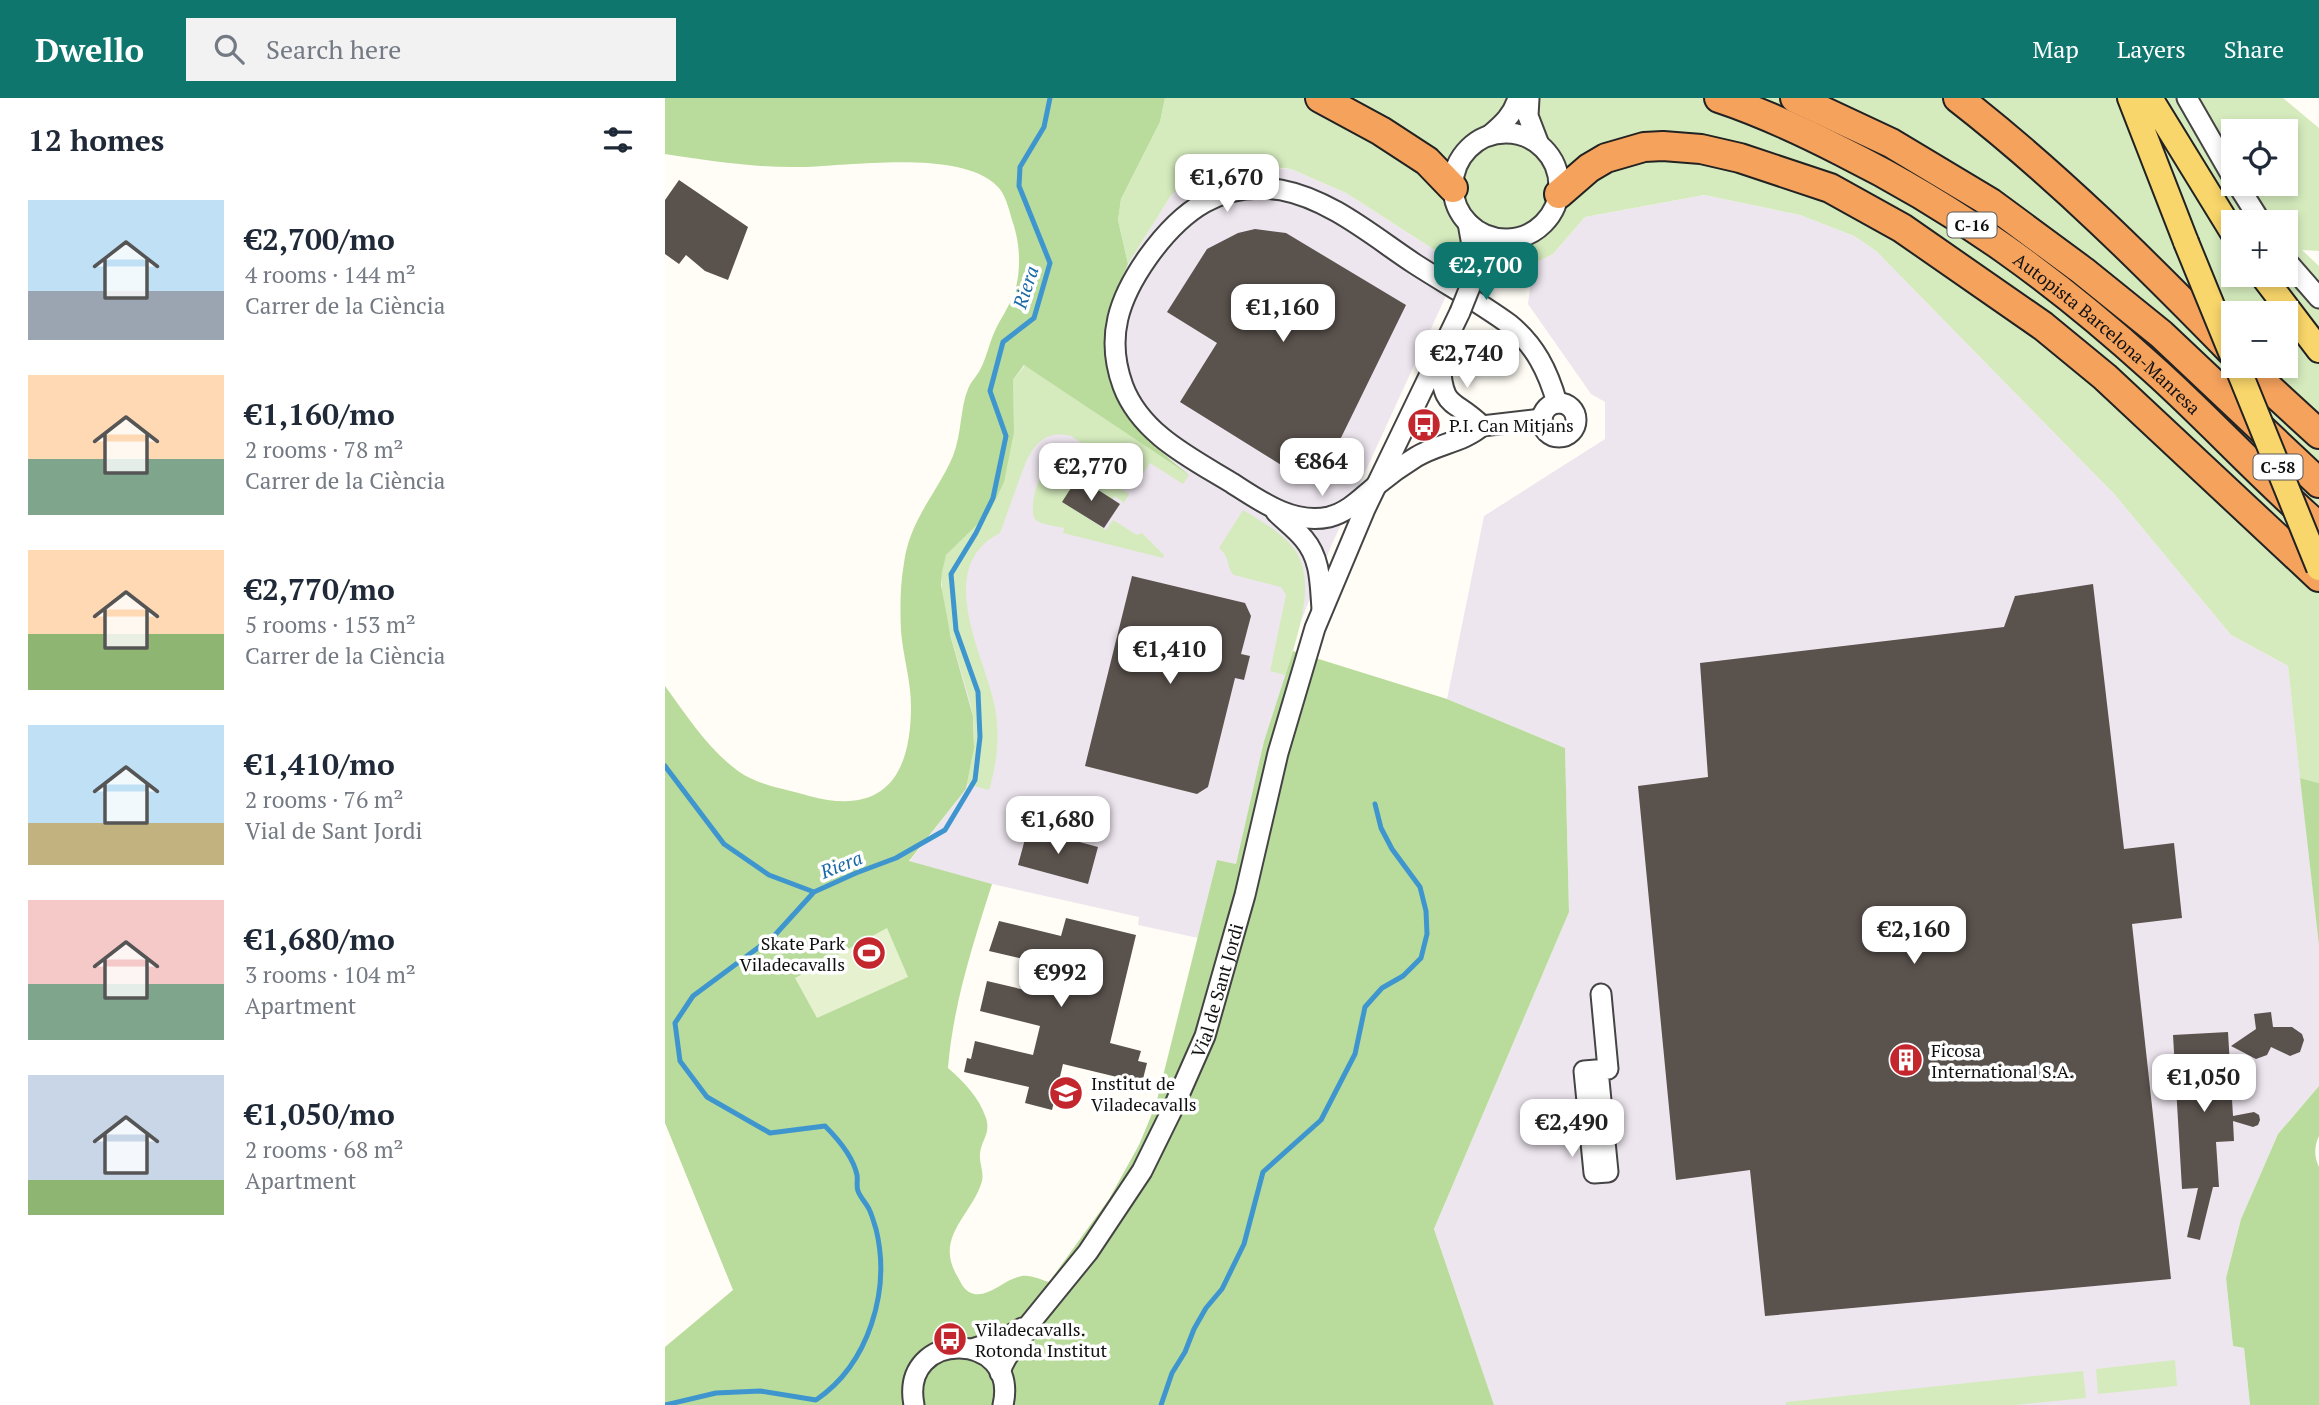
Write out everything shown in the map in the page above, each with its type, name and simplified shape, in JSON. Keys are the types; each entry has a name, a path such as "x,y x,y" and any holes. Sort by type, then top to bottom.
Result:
{"highway":[{"path":"1320,98 1381,131 1427,161 1453,188"},
{"name":"Autopista Barcelona-Manresa","path":"1719,98 1805,133 1891,175 2018,257 2063,291 2153,369 2319,527"},
{"name":"Autopista Barcelona-Manresa","path":"1795,98 1891,143 1991,203 2083,271 2161,334 2319,483"},
{"path":"1958,98 2094,216 2221,342"},
{"path":"1559,194 1589,168 1606,158 1644,147 1663,146 1701,149 1740,158 1830,188 1902,228 2043,326 2105,377 2319,577"},
{"path":"2161,334 2201,356 2319,464"},
{"path":"2258,378 2319,434"}],"main road":[{"path":"2130,98 2221,326"},
{"path":"2150,98 2221,213"},
{"path":"2271,287 2319,350"},
{"name":"C-58","path":"2242,378 2319,568"}],"street":[{"path":"1512,239 1494,256 1481,274 1474,277 1471,270 1473,251 1468,223 1457,207 1453,188 1455,169 1464,152 1504,123 1518,98"},
{"path":"1468,223 1493,237 1512,239 1531,233 1553,213 1559,194 1559,177 1554,161 1538,142 1528,116 1529,98"},
{"path":"2187,98 2221,156"},
{"path":"1490,135 1511,132 1538,142"},
{"path":"1322,614 1319,571 1312,550 1297,531 1273,509 1163,440 1134,407 1123,387 1117,363 1117,323 1121,303 1131,282 1162,237 1181,217 1199,204 1221,194 1260,188 1282,190 1305,197 1338,213 1521,334 1549,376 1557,402"},
{"path":"2298,274 2319,298"},
{"name":"Vial de Sant Jordi","path":"1000,1373 1010,1350 1024,1336 1027,1327 1089,1252 1142,1171 1205,1035 1245,895 1277,754 1295,691 1322,614 1378,484 1439,358 1474,277"},
{"path":"1439,358 1441,385 1445,394 1453,405 1475,418 1482,426"},
{"path":"1557,402 1564,403 1574,411 1576,423 1572,431 1560,437 1545,430 1542,419 1545,410 1557,402"},
{"path":"1273,509 1309,518 1327,518 1343,512 1426,451 1474,433 1482,426 1542,419"},
{"path":"1598,1070 1608,1069 1601,993"},
{"path":"913,1404 915,1378 929,1358 951,1348 972,1349 1006,1338 1019,1328 1027,1327"},
{"path":"972,1349 992,1360 1000,1373 1009,1402"}],"shaded area":[{"path":"1228,166 1291,169 1346,193 1444,256 1457,272 1332,544 1297,631 1264,741 1236,865 1217,860 1198,938 1138,925 1139,917 909,862 966,789 974,748 973,716 951,638 1013,380 1181,468 1148,441 1122,408 1105,360 1108,311 1128,264 1172,194 1209,170"},
{"path":"1704,195 1800,215 1854,236 1876,251 2115,495 2231,635 2288,666 2319,946 2319,1086 2278,1134 2241,1219 2226,1278 2233,1346 2244,1348 2250,1405 1494,1405 1434,1229 1569,912 1565,748 1447,699 1484,516 1605,439 1605,402 1591,394 1528,304 1533,263 1553,254 1585,217"}],"green space":[{"path":"665,98 1165,98 1160,122 1121,199 1118,220 1128,264 1108,311 1105,360 1122,408 1148,441 1189,475 1024,365 1013,380 1014,432 1004,482 989,513 946,555 942,572 941,585 951,638 973,716 974,748 966,789 909,861 992,884 954,1021 948,1068 975,1097 983,1110 987,1128 980,1154 982,1181 953,1237 951,1260 963,1286 975,1294 987,1292 1022,1276 1049,1282 1109,1199 1139,1145 1156,1104 1217,860 1236,864 1264,741 1293,651 1447,699 1565,748 1569,912 1434,1229 1494,1405 665,1405 665,1347 733,1290 665,1123 665,686 717,753 738,771 755,780 835,801 856,800 874,795 888,785 898,771 910,731 911,697 900,614 907,547 918,520 953,456 968,389 981,368 994,333 1014,294 1019,256 1015,229 1004,197 997,186 980,175 958,167 932,163 785,167 733,164 665,154"},
{"path":"1165,98 2283,98 2319,128 2319,251 2302,250 2319,266 2319,783 2300,778 2288,666 2231,635 2115,495 1876,251 1854,236 1800,215 1704,195 1585,217 1553,254 1494,283 1457,272 1444,256 1346,193 1291,169 1228,166 1209,170 1172,194 1128,264 1118,220 1121,199 1160,122"},
{"path":"1025,365 1189,475 1183,484 1150,463 1139,480 1071,436 1049,436 1034,448 1000,533 981,548 970,566 966,587 973,633 993,699 997,722 995,767 989,790 967,784 973,750 973,715 945,613 942,573 945,557 960,541 1014,432 1013,380"},
{"path":"1061,458 1079,461 1129,494 1124,503 1115,496 1112,500 1063,502 1106,530 1113,520 1137,535 1142,533 1164,555 1163,558 1063,533 1064,528 1037,521 1034,517 1033,502 1041,476 1049,464"},
{"path":"1243,510 1291,545 1300,558 1304,573 1305,590 1300,626 1285,675 1270,671 1286,595 1281,587 1234,575 1219,548"},
{"path":"2300,778 2319,783 2319,946"},
{"name":"Skate Park Viladecavalls","path":"887,928 908,977 817,1018 795,978"},
{"path":"2319,1086 2319,1136 2315,1152 2319,1167 2319,1405 2250,1405 2244,1348 2233,1346 2226,1278 2241,1219 2278,1134"},
{"path":"2175,1360 2177,1386 2098,1394 2096,1369"},
{"path":"2083,1371 2086,1398 2015,1405 1786,1405 1786,1402"}],"building":[{"path":"679,180 748,227 728,280 705,271 686,255 679,264 665,254 665,200"},
{"path":"1255,229 1286,233 1406,305 1337,446 1323,463 1311,469 1286,468 1180,402 1217,343 1167,312 1207,249 1238,233"},
{"path":"1078,477 1120,504 1104,528 1062,502"},
{"path":"1132,576 1245,603 1251,616 1241,654 1250,656 1244,680 1235,678 1208,787 1197,794 1085,766"},
{"name":"Ficosa International S.A.","path":"2093,584 2124,849 2174,843 2182,918 2132,924 2171,1279 1765,1316 1750,1170 1676,1180 1638,786 1708,777 1700,663 2004,627 2015,596"},
{"path":"1028,828 1098,847 1088,884 1018,865"},
{"path":"1066,918 1136,935 1110,1043 1141,1051 1138,1061 1147,1063 1142,1083 1063,1064 1052,1110 1025,1103 1029,1087 964,1072 967,1058 971,1059 975,1041 1033,1055 1040,1026 980,1011 987,981 1046,995 1053,966 989,951 999,921 1061,936"},
{"path":"2271,1012 2273,1027 2292,1027 2302,1034 2304,1040 2300,1052 2290,1056 2271,1047 2267,1055 2256,1059 2231,1046 2256,1029 2254,1014"},
{"path":"2228,1032 2233,1116 2254,1112 2259,1115 2260,1120 2258,1125 2253,1127 2233,1121 2234,1141 2216,1142 2219,1187 2213,1187 2200,1240 2187,1237 2198,1188 2182,1189 2173,1035"}],"waterway":[{"name":"Riera","path":"665,1405 716,1393 760,1391 816,1400 850,1367 871,1324 878,1300 880,1252 873,1219 858,1191 857,1175 849,1155 825,1126 770,1133 707,1097 680,1061 675,1023 693,996 774,936 814,892 896,858 945,830 975,780 980,737 978,692 956,630 951,574 993,498 1006,436 990,391 1003,342 1034,318 1050,263 1019,186 1020,167 1044,127 1050,98"},
{"path":"665,766 724,844 769,875 814,892"},
{"path":"1161,1405 1172,1373 1185,1352 1194,1329 1206,1308 1222,1289 1244,1244 1263,1172 1321,1120 1355,1054 1365,1007 1382,988 1403,976 1421,958 1427,934 1426,911 1420,887 1392,849 1381,828 1375,804"}],"place":[{"name":"P.I. Can Mitjans","path":"1424,425"},
{"name":"Skate Park Viladecavalls","path":"869,953"},
{"name":"Ficosa International S.A.","path":"1906,1060"},
{"name":"Institut de Viladecavalls","path":"1066,1093"},
{"name":"Viladecavalls. Rotonda Institut","path":"950,1339"}]}
